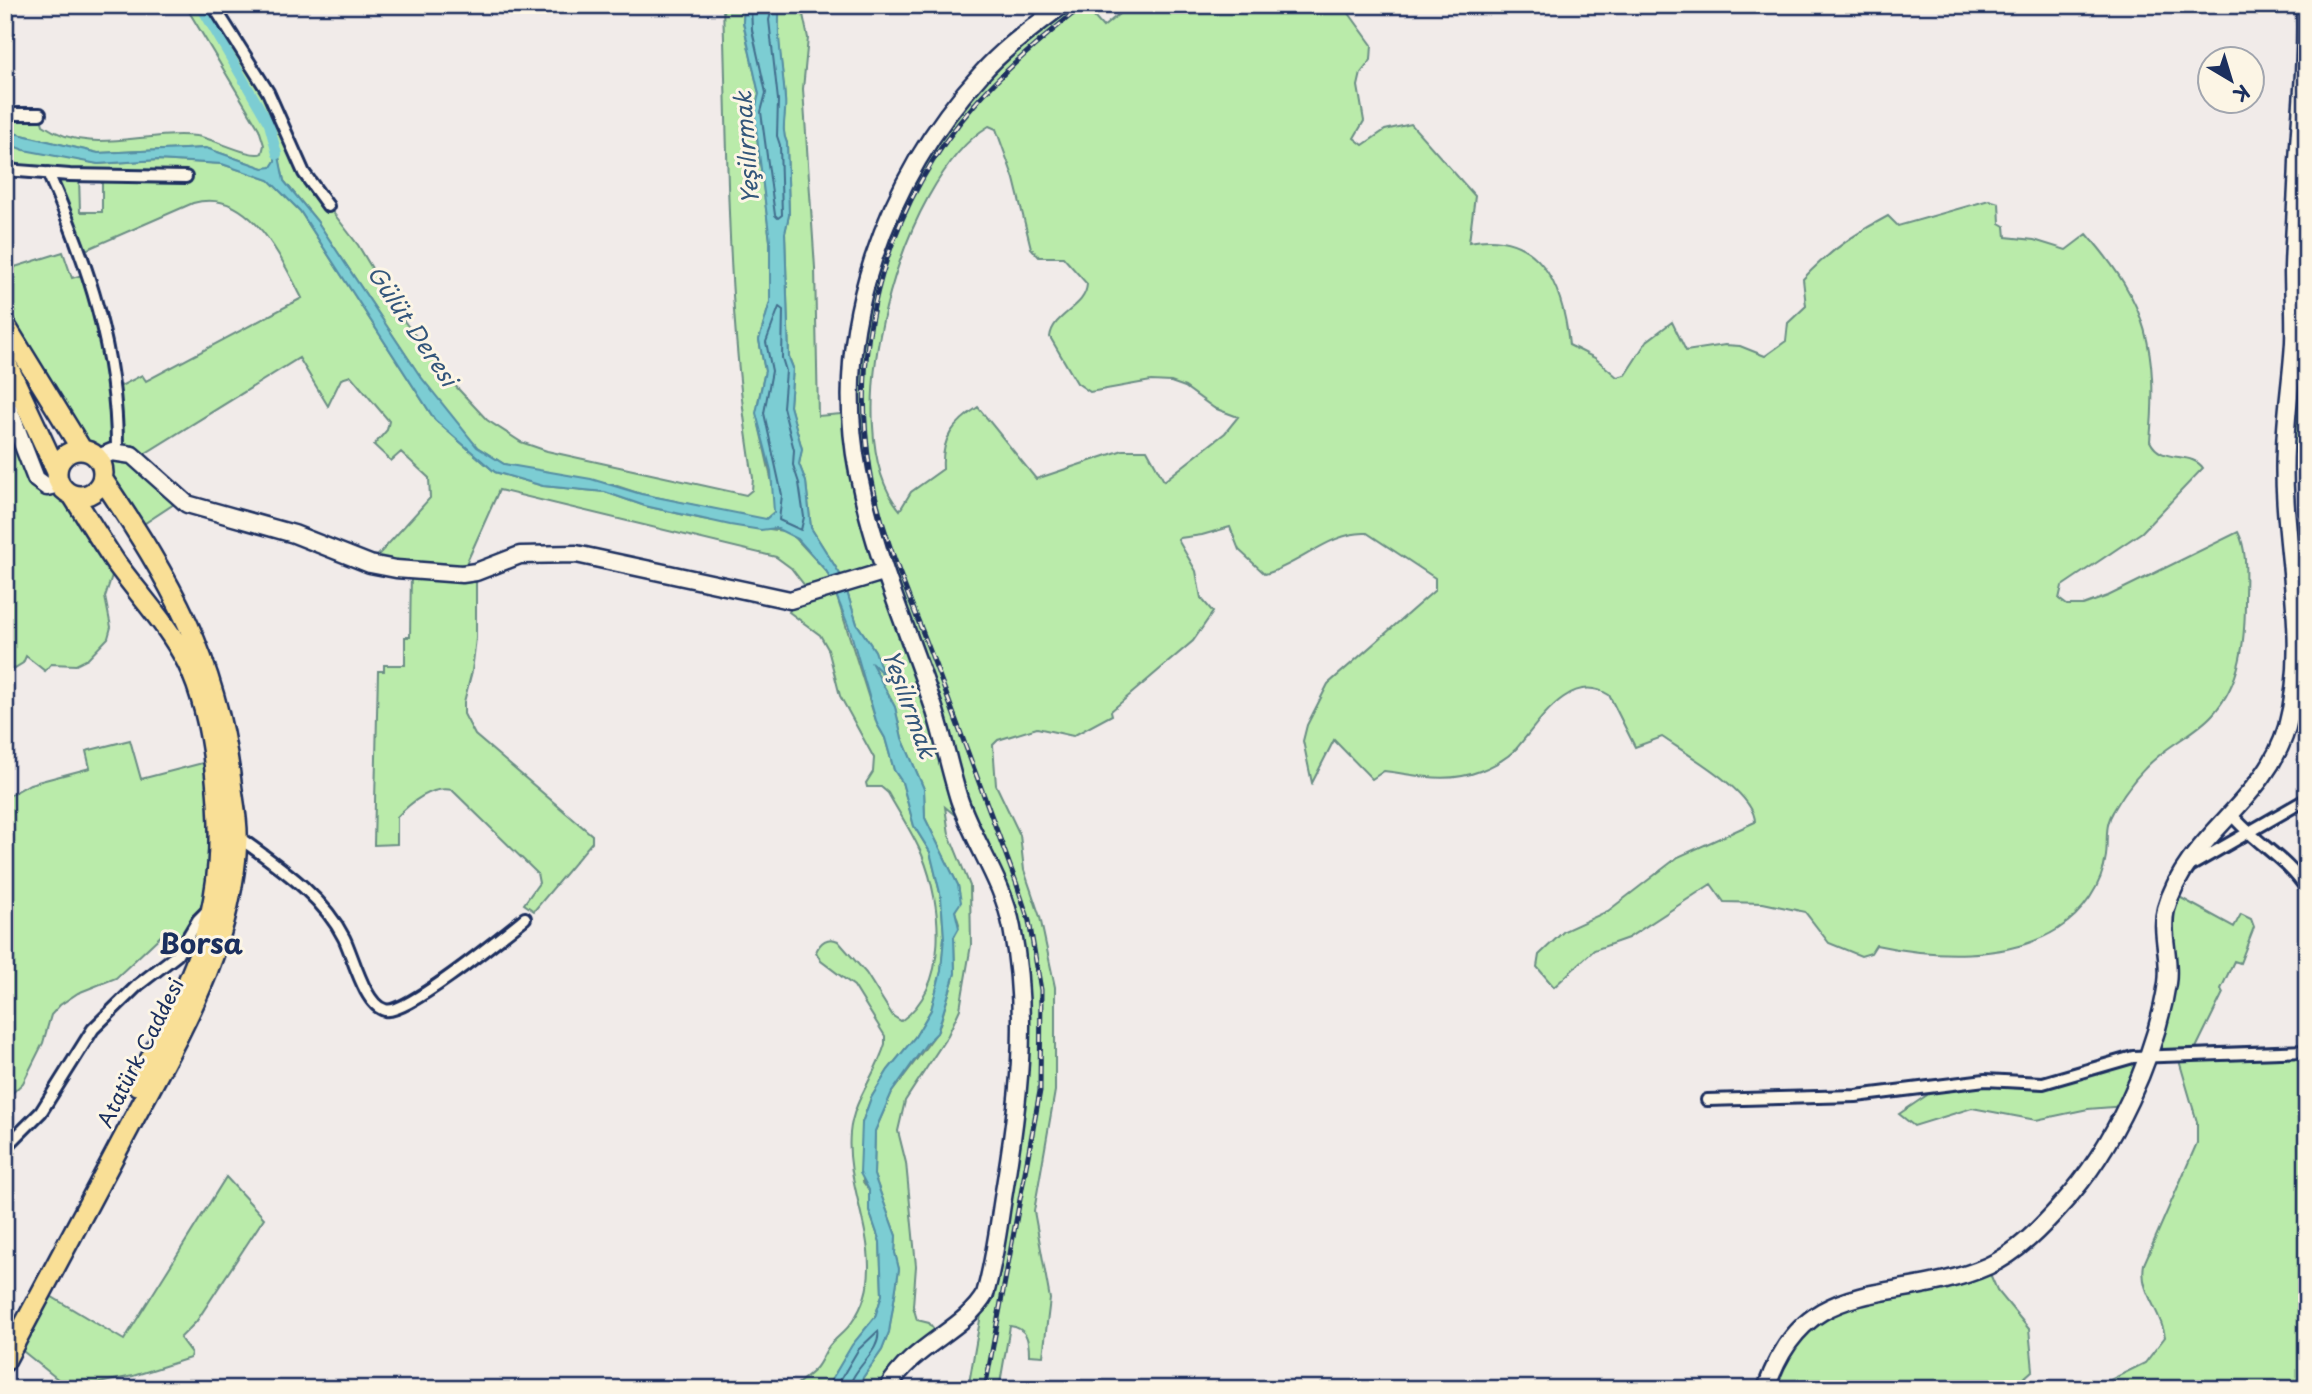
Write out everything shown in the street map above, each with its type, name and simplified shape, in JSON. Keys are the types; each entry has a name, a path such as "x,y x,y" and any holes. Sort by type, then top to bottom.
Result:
{"highway":[{"name":"Atatürk Caddesi","path":"5,325 90,454 103,466 103,480 167,578 203,658 222,721 237,836 226,920 195,1004 5,1361"},
{"name":"Atatürk Caddesi","path":"5,360 63,484 116,563 176,643 200,694 213,751 221,830 215,904 199,959 183,997 5,1335"},
{"path":"90,454 65,456 63,484 92,494 103,480"}],"street":[{"path":"213,5 268,92 304,173 328,206"},
{"path":"887,1389 909,1359 970,1313 985,1294 1020,1090 1021,1016 1011,924 993,871 965,814 935,710 877,574 853,439 855,341 862,298 890,211 936,131 999,56 1062,5"},
{"path":"1766,1389 1782,1350 1799,1327 1819,1311 1846,1300 1926,1284 1987,1267 2026,1239 2066,1200 2101,1153 2146,1057 2168,980 2166,910 2185,870 2267,774 2279,752 2294,691 2297,605 2285,450 2294,338 2297,191 2305,77 2305,5"},
{"path":"5,114 40,114"},
{"path":"5,170 186,177"},
{"path":"48,173 96,294 112,368 117,452"},
{"path":"2297,191 2307,228"},
{"path":"5,399 36,479 47,487 63,484"},
{"path":"90,454 117,452 138,458 187,504 295,534 370,564 396,569 426,573 476,572 520,555 558,553 598,558 790,600 877,574"},
{"path":"2185,870 2307,799"},
{"path":"2232,815 2247,833 2289,864 2307,890"},
{"path":"237,836 310,893 326,911 345,941 373,1003 385,1011 398,1009 437,984 525,918"},
{"path":"5,1148 41,1112 93,1029 138,985 177,955 198,920 215,904"},
{"path":"1707,1100 1856,1096 1986,1080 2054,1082 2118,1060 2307,1051"}],"green space":[{"path":"185,5 213,5 328,206 358,245 401,317 448,378 487,420 521,442 547,451 746,495 752,490 753,478 744,420 733,302 723,5 744,5 743,22 759,94 754,113 770,241 770,302 759,340 765,371 758,402 759,425 775,496 774,512 766,519 761,519 641,494 614,485 519,468 504,464 477,447 420,376 317,221 284,181 276,145 275,161 271,168 263,168 206,148 98,153 5,131 5,114 40,114 43,125 79,139 98,141 196,136 241,151 262,153 264,145 259,129"},
{"path":"780,5 801,5 808,38 803,89 815,268 818,416 853,413 855,341 890,211 950,111 1062,5 1103,5 1094,17 1103,27 1130,5 1343,5 1372,45 1371,60 1361,73 1358,86 1364,121 1354,138 1363,145 1385,130 1411,124 1475,196 1469,242 1493,240 1513,244 1530,253 1543,266 1553,282 1561,301 1569,345 1595,358 1617,377 1625,375 1647,341 1672,322 1686,351 1725,345 1740,346 1765,356 1786,341 1788,323 1806,306 1803,279 1842,244 1888,216 1898,226 1989,200 1999,203 2000,223 2005,226 2006,237 2034,240 2066,250 2087,234 2124,283 2144,330 2150,354 2152,380 2150,441 2161,453 2191,460 2203,468 2142,532 2062,586 2059,599 2067,605 2083,605 2108,596 2238,532 2245,556 2245,615 2240,661 2230,689 2207,720 2155,759 2129,787 2109,822 2104,867 2096,888 2075,915 2058,929 2038,939 2016,947 1969,954 1921,952 1876,945 1871,953 1861,956 1829,943 1805,912 1763,903 1724,902 1711,884 1628,938 1594,950 1554,987 1537,967 1539,955 1564,931 1608,911 1678,857 1755,822 1752,810 1744,798 1717,774 1662,737 1635,747 1609,695 1594,689 1581,689 1556,703 1512,753 1499,762 1468,775 1444,778 1384,771 1372,779 1334,740 1312,783 1303,741 1307,725 1328,684 1435,590 1435,578 1367,533 1341,537 1265,574 1239,550 1230,527 1180,538 1178,540 1196,571 1201,598 1213,612 1193,641 1111,711 1112,715 1073,736 1037,728 998,740 993,745 996,785 1020,835 1024,870 1040,917 1055,987 1055,1091 1034,1211 1050,1299 1043,1356 1029,1355 1026,1336 1020,1329 1010,1326 999,1389 968,1389 1020,1090 1011,924 967,834 956,816 945,807 949,834 970,886 971,945 960,1009 948,1035 905,1101 898,1131 906,1163 916,1266 913,1306 917,1320 929,1323 939,1335 887,1389 855,1389 882,1350 889,1332 899,1269 895,1253 896,1236 874,1175 875,1131 892,1092 938,1031 955,973 954,937 959,924 955,911 960,899 958,885 925,818 924,789 902,738 895,707 868,657 880,670 875,651 857,624 843,579 811,528 806,482 799,464 802,449 790,406 793,368 789,357 785,233 789,215 787,143 784,132 785,99","holes":["989,126 996,129 1014,179 1031,248 1039,257 1063,257 1087,284 1081,299 1057,322 1050,337 1077,383 1090,392 1151,381 1171,382 1185,387 1214,408 1238,417 1225,433 1164,481 1147,450 1123,450 1036,479 978,407 951,432 944,448 943,469 911,492 900,510 881,473 873,424 875,367 886,308 904,250 928,197 957,154"]},
{"path":"1425,5 1498,5 1471,12"},
{"path":"5,143 98,164 158,160 222,164 269,180 300,211 435,420 495,472 543,486 605,492 645,506 702,519 790,532 827,572 832,583 809,591 791,568 776,557 499,490 462,573 476,572 476,638 464,714 475,735 592,835 592,842 534,911 524,904 539,883 537,873 452,790 429,793 402,812 397,817 397,844 374,845 378,671 384,671 384,665 405,665 405,637 410,637 411,572 370,564 430,498 429,478 401,452 391,461 374,445 387,430 389,421 351,376 341,379 328,406 299,358 138,458 177,498 174,504 136,529 101,462 87,451 5,325 5,270 63,252 72,278 89,273 115,389 142,375 146,381 302,298 261,229 247,215 231,205 213,201 193,203 81,252 48,173 5,170","holes":["79,176 102,176 102,212 80,212"]},
{"path":"2297,191 2307,228 2307,446 2298,453 2285,450"},
{"path":"5,360 61,486 116,563 105,597 111,627 108,638 88,659 76,665 51,664 45,671 26,656 23,663 5,674"},
{"path":"836,594 877,724 885,738 894,770 902,782 914,826 930,852 941,897 944,937 941,972 931,1010 915,1037 888,1070 871,1098 862,1123 863,1182 869,1190 869,1210 880,1242 882,1295 875,1317 852,1346 826,1389 791,1389 816,1368 830,1345 852,1322 864,1300 869,1277 868,1253 850,1157 850,1133 855,1110 885,1044 885,1036 854,986 821,961 816,952 825,941 838,941 866,973 893,1016 901,1021 917,1006 928,987 937,943 934,897 918,847 888,793 881,787 867,787 866,783 873,772 874,758 840,696 828,649 820,635 789,612 792,607"},
{"path":"130,740 141,779 214,760 219,878 183,949 166,931 116,978 78,993 60,1005 51,1015 43,1043 23,1083 5,1100 5,798 30,784 90,768 86,751"},
{"path":"2172,893 2234,927 2241,914 2251,919 2254,927 2240,963 2234,961 2221,989 2223,993 2192,1056 2307,1051 2307,1389 2092,1389 2145,1363 2165,1337 2147,1292 2144,1264 2197,1143 2197,1122 2178,1057 2146,1057 2156,1027"},
{"path":"2146,1057 2125,1106 2088,1109 2036,1120 1972,1108 1914,1126 1899,1114 1942,1085 2026,1083"},
{"path":"226,1177 264,1218 196,1322 180,1338 191,1353 190,1358 133,1376 70,1389 14,1344 42,1291 124,1340"},
{"path":"1987,1267 1997,1290 2029,1329 2033,1370 2014,1387 1979,1384 1978,1389 1766,1389 1810,1317"}],"water":[{"path":"744,5 780,5 779,40 785,105 789,215 785,233 789,358 793,368 790,406 802,449 799,464 806,482 811,528 843,579 857,624 875,651 883,674 871,662 895,707 902,738 924,789 925,818 958,885 961,902 955,911 959,928 954,937 955,973 937,1033 892,1092 875,1131 874,1175 896,1236 895,1253 899,1269 889,1332 882,1350 855,1389 826,1389 852,1345 875,1317 882,1295 880,1242 869,1210 869,1190 860,1173 862,1123 871,1098 888,1070 915,1037 931,1010 941,971 944,937 941,897 930,852 914,826 902,782 894,770 885,738 877,724 850,630 827,572 798,539 776,528 761,530 730,525 645,506 605,492 543,486 495,472 435,420 300,211 269,180 222,164 158,160 98,164 24,150 5,143 5,131 98,153 206,148 263,168 271,167 275,161 276,141 284,181 317,221 420,376 477,447 504,464 591,479 641,494 766,519 774,512 771,471 756,413 765,371 759,340 770,302 770,241 754,113 759,94 743,22"}],"waterway":[{"path":"200,5 269,124 277,154"}],"railway":[{"path":"985,1389 1040,1091 1041,990 1029,921 1016,882 881,517 870,469 865,420 865,371 871,323 882,275 898,230 919,186 944,144 987,91 1083,5"}],"district":[{"name":"Borsa","path":"201,944"}],"water label":[{"name":"Yeşilırmak","path":"747,148"},
{"name":"Gülüt Deresi","path":"412,326"},
{"name":"Yeşilırmak","path":"909,704"}]}
